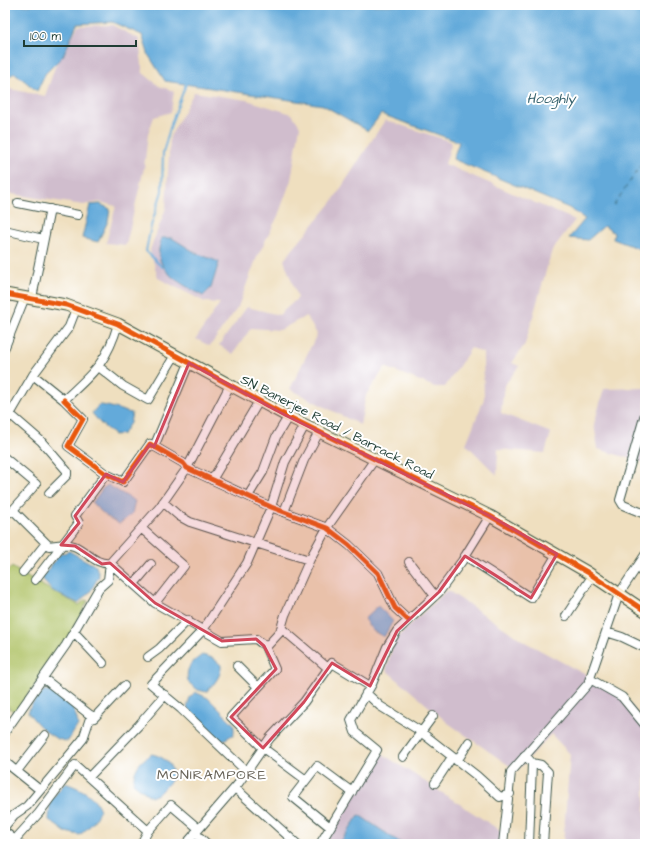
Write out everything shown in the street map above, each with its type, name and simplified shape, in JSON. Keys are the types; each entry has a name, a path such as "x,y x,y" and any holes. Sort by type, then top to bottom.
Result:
{"street":[{"path":"18,203 78,215"},
{"path":"5,347 28,297 50,209"},
{"path":"9,231 43,238"},
{"name":"SN Banerjee Road / Barrack Road","path":"5,294 28,297 76,309 118,324 288,417 490,516 557,554 645,611"},
{"path":"5,423 33,375 69,327 76,309"},
{"path":"64,400 99,367 112,344 118,324"},
{"path":"99,367 123,386 148,400 175,356"},
{"path":"154,447 189,363"},
{"path":"33,375 64,400 83,419 68,446 106,474 123,482 150,444 183,463 187,468 212,480 271,507 327,528 349,545 378,573 395,608 408,620"},
{"path":"5,732 74,632 96,592 108,580 110,564 163,502 187,468 230,385"},
{"path":"212,480 259,401"},
{"path":"645,414 620,500 623,505 645,514"},
{"path":"11,415 41,441 67,471 67,475 49,493"},
{"path":"248,496 263,472 276,437 288,417"},
{"path":"247,772 181,709 151,684 203,630 246,563 257,543 271,507 285,462 306,425"},
{"path":"284,512 304,460 319,432"},
{"path":"5,458 36,484 13,510 5,515"},
{"path":"13,510 49,546 75,546 102,564 110,564 155,603 188,620 222,641 256,639 268,645 281,628 309,560 327,528 375,459"},
{"path":"35,580 79,523 75,516 106,474"},
{"path":"163,502 179,516 190,522 309,560"},
{"path":"320,844 377,750 355,732 350,720 368,690 390,642 397,631 435,596 465,556 490,516"},
{"path":"141,528 184,566 155,603"},
{"path":"23,572 46,543"},
{"path":"465,556 531,598 557,554"},
{"path":"503,844 510,794 509,780 511,772 588,684 619,594 645,555"},
{"path":"408,562 435,596"},
{"path":"134,584 151,564"},
{"path":"566,616 592,576"},
{"path":"148,657 159,649 188,620"},
{"path":"281,628 328,668"},
{"path":"74,632 103,663"},
{"path":"606,632 622,637 645,648"},
{"path":"264,644 268,656 275,668 231,717 263,748 306,780"},
{"path":"186,844 247,772 270,738 304,702 332,663 368,690 380,706 420,732 500,797 510,794"},
{"path":"238,666 258,687"},
{"path":"43,678 94,718 124,686"},
{"path":"590,679 622,697 645,725"},
{"path":"89,777 138,726 165,695"},
{"path":"5,826 14,815 27,806 83,739 91,715"},
{"path":"403,757 433,716"},
{"path":"18,771 45,734"},
{"path":"435,783 469,742"},
{"path":"525,755 532,763 541,765 548,772 543,844"},
{"path":"5,762 40,790"},
{"path":"528,844 532,763"},
{"path":"5,832 15,843 75,765 148,831"},
{"path":"330,827 293,797 317,766 352,792"},
{"path":"234,788 297,844"},
{"path":"141,844 148,831 171,805 208,844"}],"highlighted area":[{"path":"189,363 285,415 490,516 557,554 531,598 465,556 439,592 397,631 370,686 332,663 304,702 263,748 231,717 276,669 264,646 256,639 222,641 155,603 110,563 102,564 75,546 61,545 79,523 75,516 106,474 123,482 150,444 154,447"}],"shaded area":[{"path":"112,25 139,39 143,73 159,86 174,91 171,112 154,117 148,134 144,168 126,245 106,243 116,206 99,202 83,205 5,193 5,88 45,96 55,67 78,26"},
{"path":"194,92 247,100 292,114 300,126 291,180 278,216 257,257 238,307 210,346 196,339 220,303 205,302 158,278 150,250 166,208 170,137"},
{"path":"385,120 452,142 445,164 575,220 552,250 525,344 512,363 519,366 504,386 501,413 551,433 545,453 498,449 497,475 466,444 484,399 483,353 471,348 445,387 435,387 385,367 366,395 360,425 290,389 317,334 306,316 280,330 251,328 233,354 219,345 247,307 279,315 298,298 284,260 332,202"},
{"path":"645,388 645,463 598,449 594,424 604,389"},
{"path":"447,590 525,642 623,695 645,723 645,844 563,844 570,754 551,734 517,771 448,723 386,670 394,642"},
{"path":"381,753 501,831 499,844 324,844"}],"green space":[{"path":"12,567 32,580 79,605 85,600 88,601 66,643 15,713 5,704 5,572"}],"water":[{"name":"Hooghly","path":"5,5 645,5 645,251 613,239 614,233 604,226 588,240 569,238 585,219 569,208 453,159 459,142 381,114 368,131 323,105 165,81 149,56 142,35 112,22 77,24 63,56 45,74 37,91 15,73 5,78"},
{"path":"100,204 110,209 108,221 98,242 82,238 90,205"},
{"path":"161,238 172,238 196,253 219,262 211,288 203,296 176,280 164,268 159,254"},
{"path":"99,405 132,413 130,423 123,434 114,435 100,423 92,413"},
{"path":"108,485 135,501 132,514 119,524 106,516 92,503 103,488"},
{"path":"69,551 96,566 99,576 90,592 78,603 53,590 42,577 60,554"},
{"path":"378,606 393,621 384,637 373,631 364,619"},
{"path":"202,655 213,658 221,665 217,680 206,692 198,690 188,682 187,677 190,666"},
{"path":"44,690 57,694 67,702 77,718 78,725 68,741 51,735 36,722 28,712 31,705"},
{"path":"195,692 208,698 234,724 234,734 222,741 187,708 190,697"},
{"path":"152,754 161,757 170,765 174,778 158,794 151,797 133,783 136,769 144,759"},
{"path":"65,783 76,787 91,796 95,800 100,810 92,824 80,835 65,832 49,820 50,801"},
{"path":"359,815 402,844 339,844"}],"waterway":[{"path":"162,267 146,251 151,226 162,191 163,153 172,121 186,84"}],"ferry route":[{"path":"614,205 645,159"}],"cycle path":[{"path":"5,294 66,305 118,324 285,415 490,516 587,572 645,611"},
{"path":"64,400 83,419 68,446 106,474 123,482 150,444 183,463 187,468 271,507 327,528 349,545 378,573 395,608 408,620"}],"district":[{"name":"MONIRAMPORE","path":"212,775"}]}
